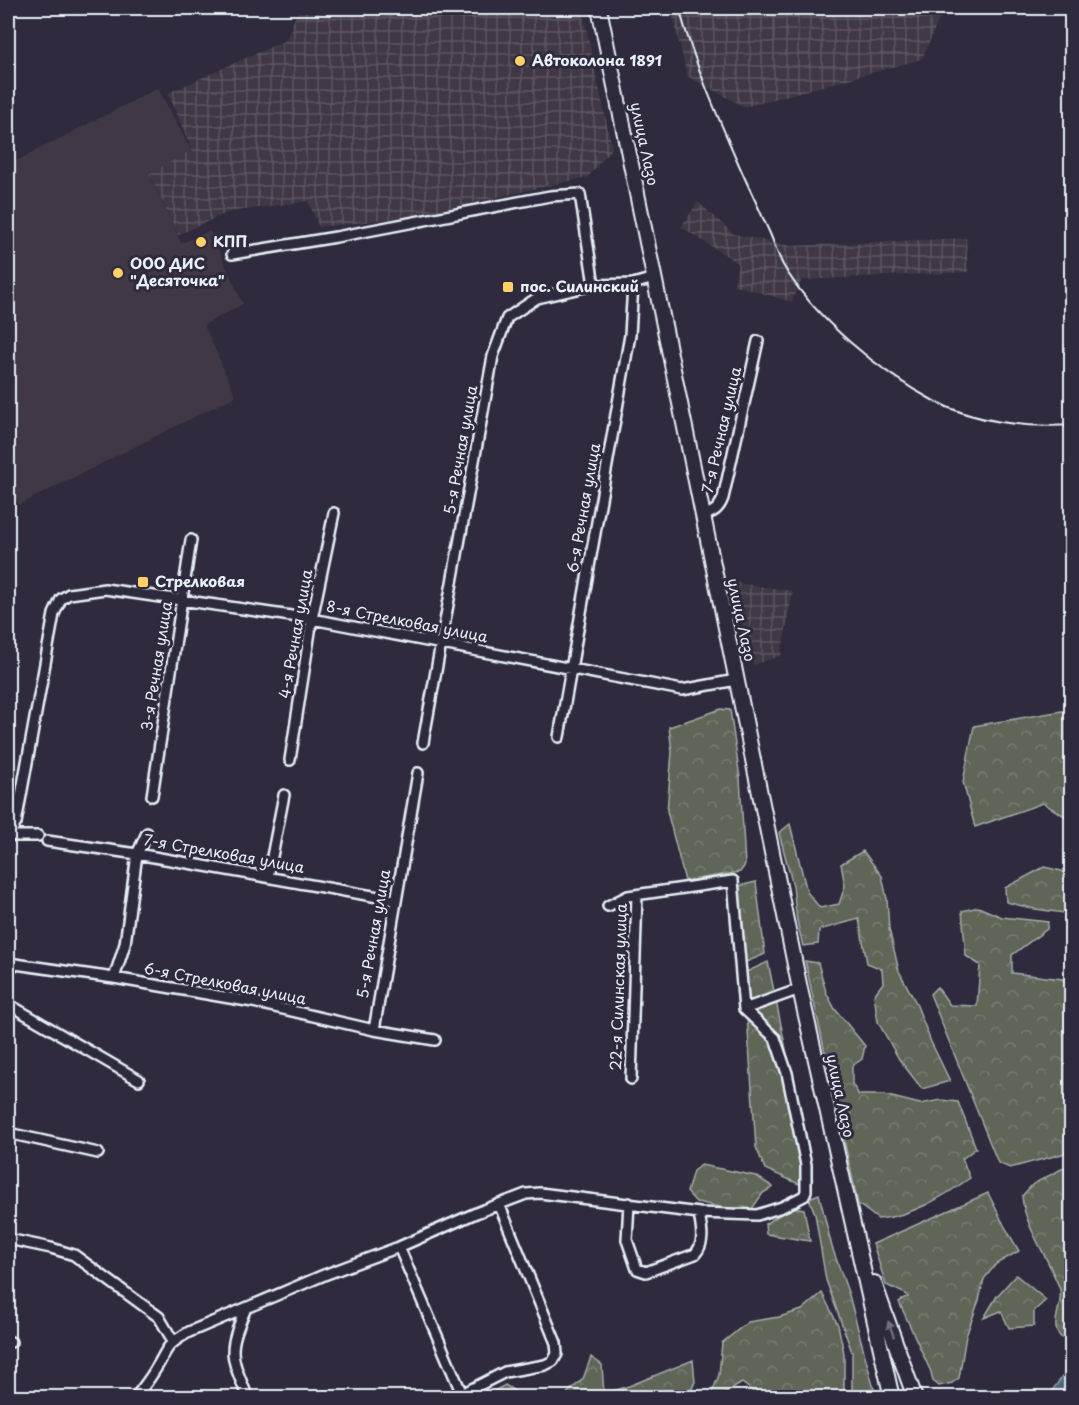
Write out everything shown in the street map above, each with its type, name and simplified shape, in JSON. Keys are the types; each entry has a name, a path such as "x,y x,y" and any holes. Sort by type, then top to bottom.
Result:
{"main road":[{"name":"улица Лазо","path":"599,8 800,989 890,1393"},
{"name":"улица Лазо","path":"857,1238 915,1398"}],"street":[{"path":"232,254 336,237 550,196 580,194 594,285"},
{"name":"5-я Речная улица","path":"423,743 493,356 507,318 537,298 594,285 633,284 654,278"},
{"name":"6-я Речная улица","path":"559,736 630,335 633,284"},
{"name":"7-я Речная улица","path":"703,516 720,507 723,498 758,341"},
{"name":"4-я Речная улица","path":"290,760 312,619 334,513"},
{"name":"3-я Речная улица","path":"152,796 192,540"},
{"name":"8-я Стрелковая улица","path":"9,833 16,823 54,614 61,599 69,594 105,589 312,619 682,690 736,680"},
{"name":"5-я Речная улица","path":"374,1030 418,773"},
{"path":"268,877 284,795"},
{"path":"9,833 16,836 38,836"},
{"path":"114,978 124,944 137,854 147,833"},
{"name":"7-я Стрелковая улица","path":"47,841 137,854 395,900"},
{"path":"135,1398 156,1369 164,1351 173,1341 246,1308 526,1194 540,1192 699,1213 757,1215 782,1208 804,1196 807,1164 787,1073 775,1038 744,1009 733,881 628,896 608,906"},
{"name":"22-я Силинская улица","path":"631,1079 637,895"},
{"name":"6-я Стрелковая улица","path":"8,963 114,978 253,1002 374,1030 435,1040"},
{"path":"744,1009 800,989"},
{"path":"8,1004 139,1080"},
{"path":"8,1133 98,1153"},
{"path":"629,1203 627,1240 637,1269 641,1272 695,1254 702,1240 699,1213"},
{"path":"399,1247 458,1396 505,1372 545,1365 553,1361 557,1354 556,1343 499,1204"},
{"path":"8,1239 74,1255 159,1317 173,1341"},
{"path":"246,1308 232,1346 233,1362 248,1398"}],"shaded area":[{"path":"299,8 582,8 612,148 588,177 408,217 319,227 308,201 229,212 178,235 149,174 192,150 168,93 286,40"},
{"path":"671,8 944,8 922,59 745,107 687,76"},
{"name":"ООО ДИС \"Десяточка\"","path":"158,88 192,152 150,177 181,243 210,231 243,304 204,325 236,396 19,505 12,493 8,494 8,165"},
{"path":"698,202 734,234 791,246 966,238 968,272 802,280 792,302 734,285 738,263 681,227"},
{"path":"737,583 793,591 781,656 753,665 735,596"}],"green space":[{"path":"721,709 730,710 740,778 745,865 740,872 685,881 667,811 672,752 669,727"},
{"path":"1071,711 1071,820 1043,803 975,827 963,782 974,726"},
{"path":"790,824 807,892 820,908 839,904 845,886 841,864 863,851 882,876 887,899 889,929 899,971 916,1003 931,1042 950,1081 922,1089 899,1059 878,1022 874,995 883,983 882,969 867,963 859,919 819,930 818,944 803,946 797,921 793,886 779,833"},
{"path":"1044,867 1071,873 1071,914 1006,902 1005,888"},
{"path":"756,882 765,954 744,963 739,886"},
{"path":"978,907 1002,917 1048,922 1047,929 1012,955 1012,973 1071,980 1071,1149 1062,1154 1010,1168 998,1163 930,994 937,987 950,1005 977,1006 980,965 966,956 962,911"},
{"path":"805,961 818,963 826,992 835,1009 865,1046 862,1059 852,1066 852,1084 859,1095 884,1095 920,1104 941,1100 958,1102 976,1148 962,1159 970,1178 927,1205 903,1214 878,1219 858,1204"},
{"path":"768,962 813,1181 799,1184 765,1169 756,1147 744,973"},
{"path":"1071,1164 1071,1343 1058,1333 1056,1320 1060,1297 1059,1288 1030,1226 1022,1196 1033,1184"},
{"path":"701,1165 756,1176 773,1187 763,1193 749,1213 696,1202 687,1192 693,1171"},
{"path":"988,1193 1019,1251 996,1264 984,1279 966,1336 959,1378 952,1383 939,1386 933,1381 899,1302 908,1297 886,1285 873,1244"},
{"path":"819,1194 832,1247 849,1295 876,1397 852,1397 852,1352 826,1280 815,1214 809,1198"},
{"path":"792,1207 804,1209 810,1241 766,1234 765,1224"},
{"path":"1016,1275 1046,1300 1034,1311 1034,1326 1009,1328 1001,1311 984,1318 997,1296"},
{"path":"822,1293 838,1325 844,1353 844,1393 839,1397 754,1397 755,1393 742,1383 722,1397 698,1397 711,1395 719,1375 722,1343 748,1322 779,1317 802,1310"},
{"path":"591,1357 602,1365 604,1394 693,1360 695,1382 688,1397 563,1397 583,1379"},
{"path":"505,1385 524,1397 483,1397"}],"water":[{"path":"1071,1365 1071,1397 1049,1397 1054,1388"}],"railway":[{"path":"679,8 706,87 783,265 796,285 830,324 892,375 934,401 950,408 1001,422 1072,425"}],"place":[{"name":"Автоколона 1891","path":"520,61"},
{"name":"КПП","path":"201,242"},
{"name":"ООО ДИС \"Десяточка\"","path":"118,273"},
{"name":"пос. Силинский","path":"508,287"},
{"name":"Стрелковая","path":"143,582"}]}
